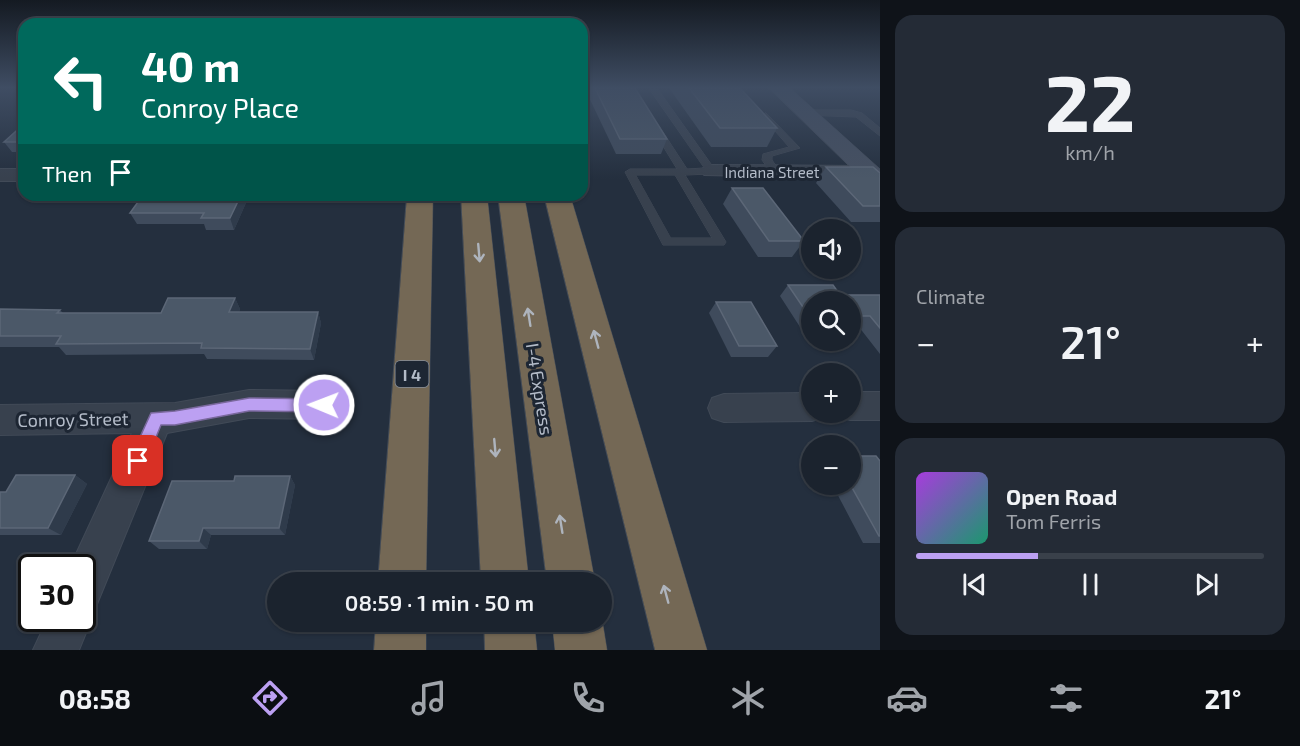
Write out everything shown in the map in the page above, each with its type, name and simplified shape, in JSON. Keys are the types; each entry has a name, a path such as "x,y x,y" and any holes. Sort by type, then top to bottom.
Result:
{"highway":[{"path":"402,201 403,567"},
{"name":"I 4","path":"403,567 420,201"},
{"path":"474,201 505,572"},
{"name":"I-4 Express","path":"511,201 569,572"},
{"path":"559,201 681,650"},
{"path":"400,650 401,632"},
{"path":"510,632 511,650"},
{"path":"579,632 581,650"}],"street":[{"path":"812,118 874,177"},
{"name":"Indiana Street","path":"711,171 874,177"},
{"path":"0,175 18,175"},
{"name":"Conroy Street","path":"0,420 175,418 249,404 324,405"},
{"path":"724,408 801,406"},
{"path":"861,406 880,406"},
{"path":"96,557 156,418"},
{"path":"56,650 64,632"}],"lane":[{"path":"649,118 681,172 720,242 667,242 630,172 681,172 711,171"},
{"path":"674,118 711,171"},
{"path":"768,118 795,148 768,154 767,160 775,172"},
{"path":"863,118 880,133"}],"building":[{"path":"610,118 654,118 667,139 620,139"},
{"path":"713,118 768,118 777,128 720,128"},
{"path":"18,129 18,142 4,142"},
{"path":"826,167 873,167 880,173 880,206 863,206"},
{"path":"732,188 763,188 801,237 801,241 769,241"},
{"path":"139,201 238,201 230,218 201,218 204,213 130,213"},
{"path":"788,285 833,285 837,291 801,291 801,304"},
{"path":"861,295 880,295 880,328 870,316 861,316"},
{"path":"168,298 235,298 229,312 318,312 310,349 201,348 202,343 56,344 61,336 0,336 0,309 60,310 57,313 161,313"},
{"path":"716,302 751,302 777,346 739,346"},
{"path":"861,456 876,456 880,461 879,536 856,495 861,495"},
{"path":"16,475 75,475 48,528 0,528 0,492 6,492"},
{"path":"235,476 290,476 279,528 203,528 199,541 149,541 172,481 234,481"}],"route":[{"path":"138,461 156,418 175,418 249,404 324,405"}]}
